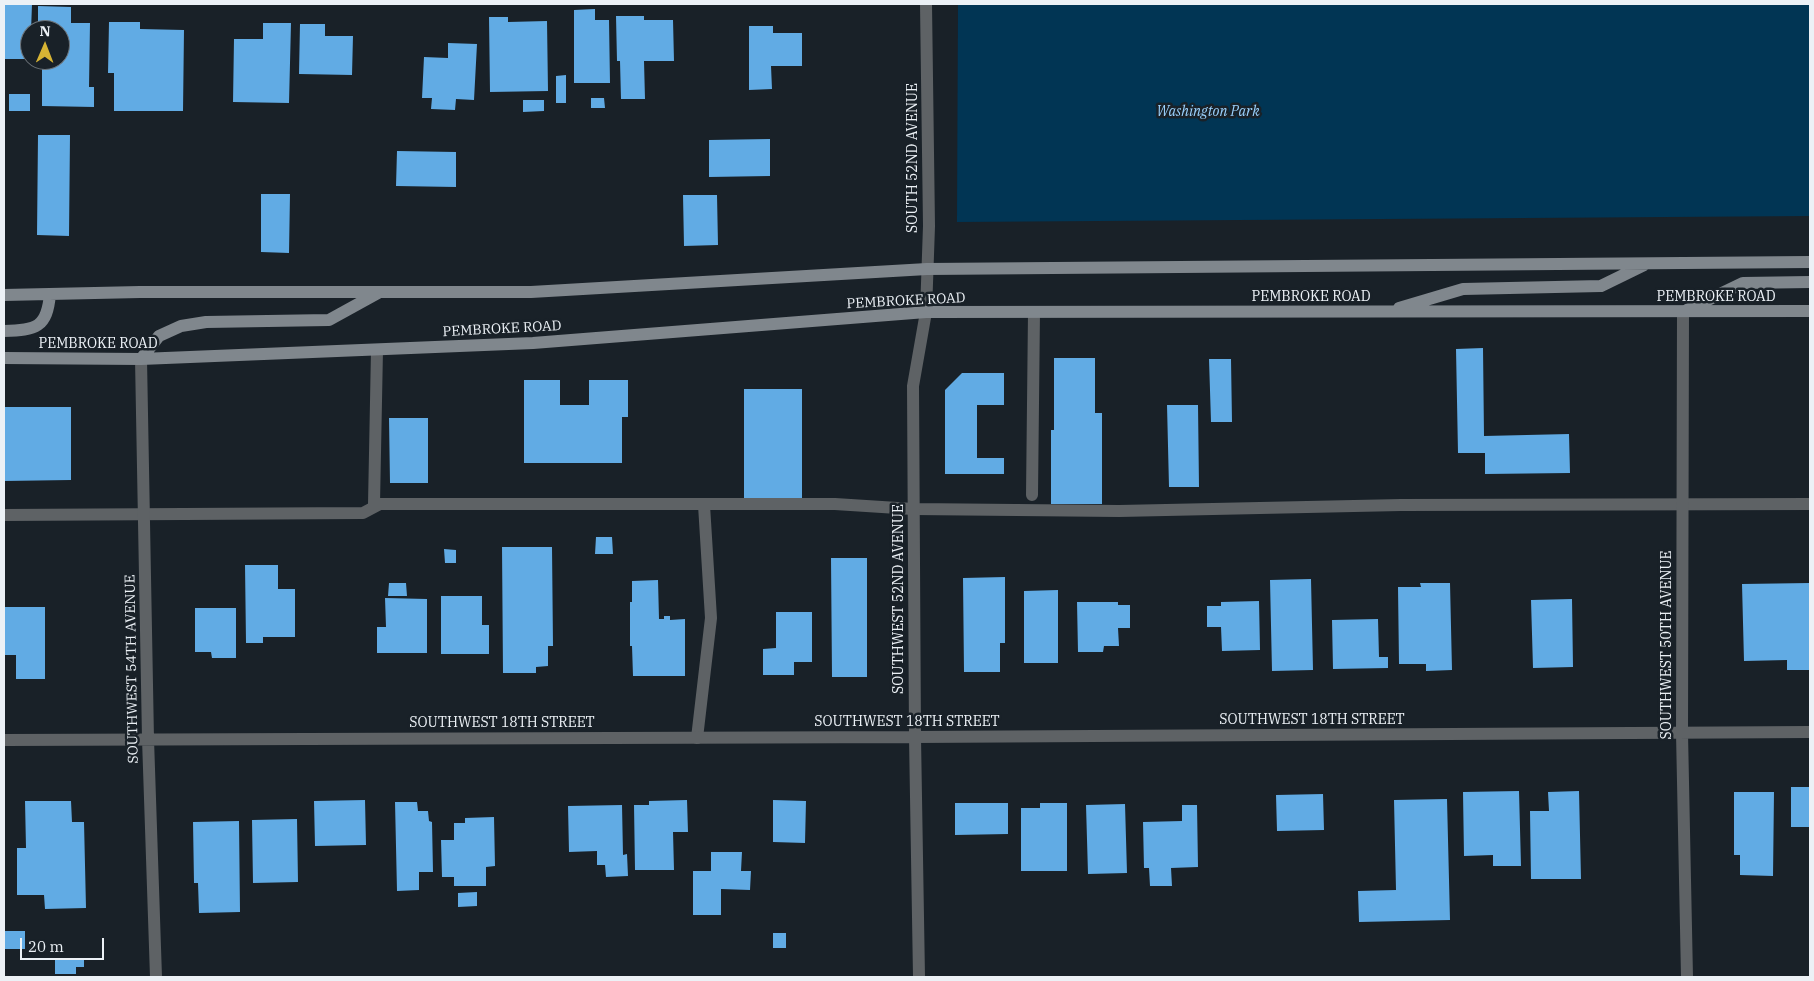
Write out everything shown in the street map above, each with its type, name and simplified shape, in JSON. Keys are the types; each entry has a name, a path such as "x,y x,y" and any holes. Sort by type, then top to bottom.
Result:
{"main road":[{"path":"4,295 140,292 531,292 927,269 1810,262"},
{"path":"1387,312 1463,289 1601,286 1647,263"},
{"path":"1683,312 1743,283 1810,282"},
{"path":"140,359 159,336 181,326 206,322 329,320 380,292"},
{"path":"4,331 35,327 43,321 47,316 50,294"},
{"name":"PEMBROKE ROAD","path":"4,358 140,359 552,342 926,312 1810,311"}],"street":[{"name":"SOUTH 52ND AVENUE","path":"926,4 929,218 926,312"},
{"name":"SOUTHWEST 52ND AVENUE","path":"919,977 915,737 913,386 926,312"},
{"path":"1032,495 1034,312"},
{"name":"SOUTHWEST 50TH AVENUE","path":"1683,312 1682,733 1687,977"},
{"path":"377,350 374,504 835,504 913,509 1119,511 1401,505 1810,504"},
{"name":"SOUTHWEST 54TH AVENUE","path":"140,359 148,739 156,977"},
{"path":"4,515 363,513 380,504"},
{"path":"697,738 711,618 704,504"},
{"name":"SOUTHWEST 18TH STREET","path":"4,740 1810,732"}],"green space":[{"name":"Washington Park","path":"958,4 1810,4 1810,216 957,222"}],"building":[{"path":"5,4 32,4 31,20 20,20 20,59 4,59"},
{"path":"38,6 71,7 71,23 90,23 89,87 94,87 94,107 42,106 42,70 70,70 70,20 38,20"},
{"path":"595,9 595,20 609,20 610,83 574,83 574,10"},
{"path":"616,16 644,16 644,20 673,20 674,61 644,61 645,99 621,99 620,61 617,61"},
{"path":"489,17 508,17 508,22 547,21 548,91 490,92"},
{"path":"109,22 140,22 140,29 184,30 183,111 114,111 114,73 108,73"},
{"path":"263,23 291,23 289,103 233,102 234,39 263,39"},
{"path":"300,24 325,24 325,36 353,36 352,75 299,74"},
{"path":"749,26 773,26 773,33 802,33 802,66 771,66 772,89 749,90"},
{"path":"448,43 477,44 474,100 456,99 455,110 431,109 432,98 422,98 424,57 448,58"},
{"path":"566,75 566,103 556,103 556,76"},
{"path":"9,94 30,94 30,111 9,111"},
{"path":"591,98 604,98 605,108 591,108"},
{"path":"523,100 544,100 544,111 523,112"},
{"path":"38,135 70,135 69,236 37,235"},
{"path":"770,139 770,176 709,177 709,140"},
{"path":"397,151 456,152 456,187 396,186"},
{"path":"261,194 290,194 289,253 261,252"},
{"path":"683,195 717,195 718,245 684,246"},
{"path":"1483,348 1484,436 1569,434 1570,473 1485,474 1485,453 1458,453 1456,349"},
{"path":"1054,358 1095,358 1095,413 1102,413 1102,504 1051,504 1051,430 1054,430"},
{"path":"1209,359 1231,359 1232,422 1211,422"},
{"path":"962,373 1004,373 1004,405 977,405 977,458 1004,458 1004,474 945,474 945,390"},
{"path":"524,380 560,380 560,405 589,405 589,380 628,380 628,417 622,417 622,463 524,463"},
{"path":"744,389 802,389 802,498 744,498"},
{"path":"1167,405 1198,405 1199,487 1169,487"},
{"path":"4,407 71,407 71,480 4,481"},
{"path":"389,418 428,418 428,483 390,483"},
{"path":"596,537 612,537 613,554 595,554"},
{"path":"502,547 552,547 553,646 548,646 548,666 536,667 536,673 503,673"},
{"path":"444,549 456,550 456,563 445,563"},
{"path":"831,558 867,558 867,677 832,677"},
{"path":"245,565 278,565 278,589 295,589 295,637 263,637 263,643 246,643"},
{"path":"1005,577 1005,643 1000,643 1000,672 964,672 963,578"},
{"path":"1311,579 1313,670 1272,671 1270,580"},
{"path":"658,580 659,619 664,619 664,616 670,616 670,620 685,619 685,676 633,676 632,646 630,646 632,581"},
{"path":"389,583 406,583 407,596 388,596"},
{"path":"1420,583 1450,583 1452,670 1426,671 1426,664 1399,664 1398,587 1421,587"},
{"path":"1810,583 1810,670 1787,670 1787,660 1744,661 1742,584"},
{"path":"1058,590 1058,663 1024,663 1024,591"},
{"path":"441,596 482,596 482,625 489,625 489,654 441,654"},
{"path":"385,598 427,599 427,653 377,653 377,627 386,627"},
{"path":"1572,599 1573,667 1533,668 1531,600"},
{"path":"1259,601 1260,650 1222,651 1221,627 1207,627 1207,606 1221,606 1221,602"},
{"path":"1077,602 1118,602 1118,605 1130,605 1130,628 1118,628 1119,646 1104,646 1103,652 1078,652"},
{"path":"4,607 45,607 45,679 16,679 16,655 4,655"},
{"path":"195,608 236,608 236,658 212,658 211,652 195,652"},
{"path":"776,612 812,612 812,662 794,662 794,675 763,675 763,649 776,648"},
{"path":"1378,619 1379,657 1388,657 1388,668 1333,669 1332,620"},
{"path":"1791,787 1810,787 1810,827 1791,827"},
{"path":"1519,791 1521,866 1493,866 1493,855 1464,856 1463,792"},
{"path":"1579,791 1581,879 1531,879 1530,811 1549,811 1548,792"},
{"path":"1734,792 1774,792 1773,876 1740,875 1740,855 1734,855"},
{"path":"1323,794 1324,830 1277,831 1276,795"},
{"path":"1447,799 1450,920 1359,922 1358,891 1396,890 1394,800"},
{"path":"365,800 366,845 315,846 314,801"},
{"path":"687,800 688,832 673,832 674,870 635,870 634,805 649,805 649,801"},
{"path":"773,800 806,801 805,843 773,842"},
{"path":"25,801 71,801 72,822 84,822 86,908 45,909 44,895 17,895 17,848 26,848"},
{"path":"395,802 417,802 418,811 428,811 429,821 432,822 433,872 419,872 419,890 397,891"},
{"path":"955,803 1008,803 1008,834 955,835"},
{"path":"1040,803 1067,803 1067,871 1021,871 1021,808 1040,808"},
{"path":"1125,804 1127,873 1088,874 1086,805"},
{"path":"622,805 623,855 627,854 628,876 606,877 605,865 597,865 597,851 569,852 568,806"},
{"path":"1182,805 1197,805 1198,867 1171,868 1172,886 1150,886 1149,868 1144,868 1143,822 1182,821"},
{"path":"494,817 495,866 486,867 486,886 454,886 454,877 442,877 441,840 454,840 454,823 465,823 465,818"},
{"path":"297,819 298,882 253,883 252,820"},
{"path":"239,821 240,912 199,913 198,883 194,883 193,822"},
{"path":"711,852 742,852 741,871 751,871 750,890 721,889 721,915 693,915 693,871 711,871"},
{"path":"477,892 477,906 458,907 458,893"},
{"path":"4,931 25,931 25,949 4,949"},
{"path":"773,933 786,933 786,948 773,948"},
{"path":"55,958 84,958 84,967 76,967 76,974 55,974"}]}
